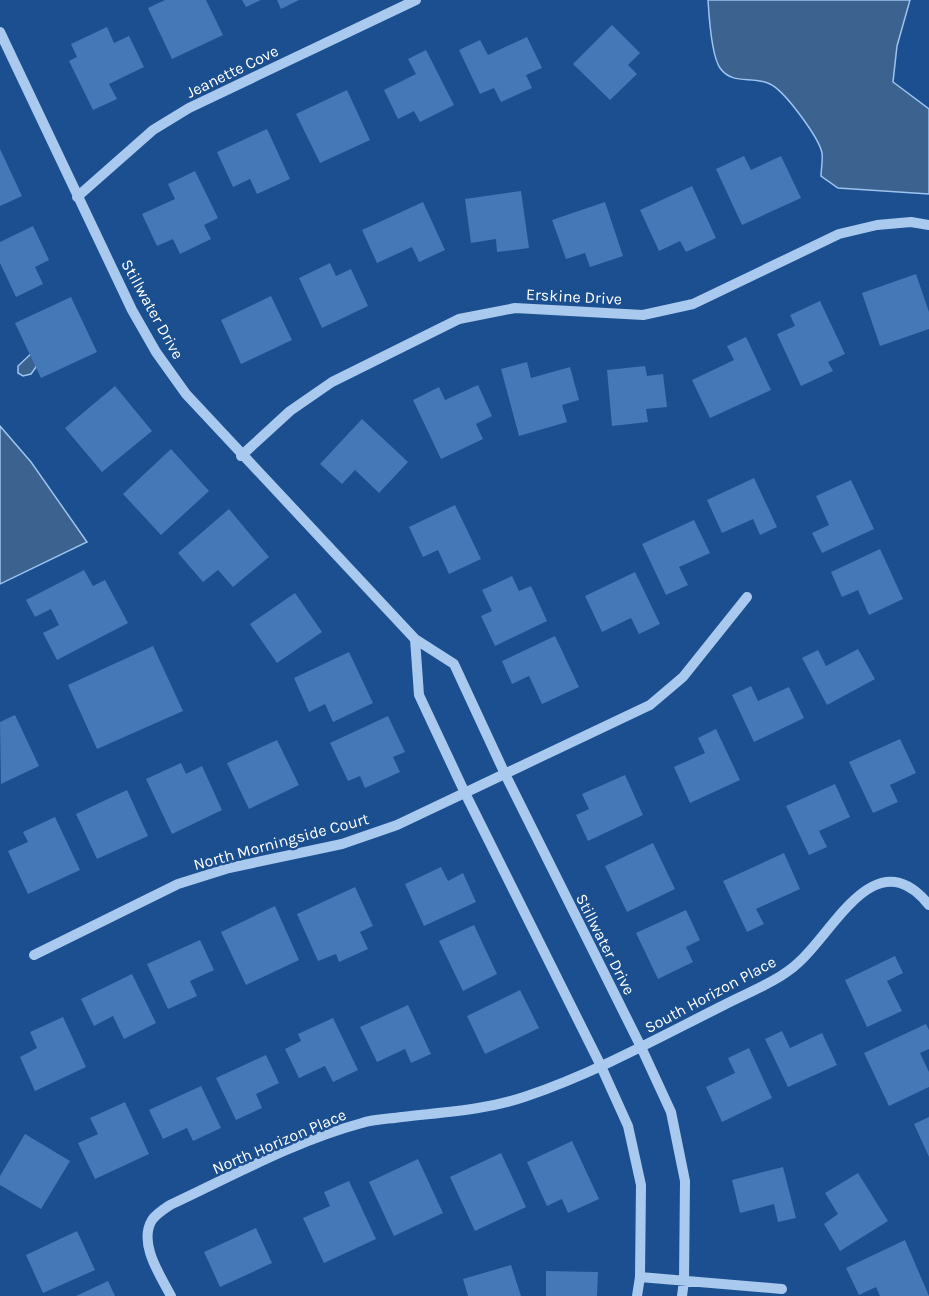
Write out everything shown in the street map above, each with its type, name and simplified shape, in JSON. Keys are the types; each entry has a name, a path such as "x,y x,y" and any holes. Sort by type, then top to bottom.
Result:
{"street":[{"name":"Jeanette Cove","path":"77,197 153,130 189,108 416,0"},
{"name":"Stillwater Drive","path":"0,32 77,197 156,352 186,393 241,456 414,639 454,664 504,774 641,1047 671,1112 685,1180 682,1296"},
{"name":"Erskine Drive","path":"241,456 290,411 332,382 459,319 515,308 643,315 693,304 839,234 877,225 910,222 929,225"},
{"name":"North Morningside Court","path":"34,955 178,884 229,868 342,844 397,825 650,705 683,677 747,597"},
{"path":"414,639 419,694 628,1126 641,1185 640,1277 637,1296"},
{"name":"South Horizon Place","path":"641,1047 767,983 798,964 842,910 860,893 876,885 894,881 913,888 929,905"},
{"name":"North Horizon Place","path":"171,1296 150,1254 147,1234 152,1219 170,1204 317,1138 364,1122 488,1107 528,1096 641,1047"},
{"path":"640,1277 782,1289"}],"water":[{"path":"708,0 910,0 897,46 893,82 929,109 929,194 838,188 821,176 820,146 784,96 770,84 763,81 737,79 720,68 713,45"},
{"path":"34,351 36,367 31,374 23,376 18,373 18,366"},
{"path":"0,426 31,462 87,542 0,584"}],"building":[{"path":"165,0 206,0 223,35 172,59 148,8"},
{"path":"242,0 261,0 246,7"},
{"path":"277,0 299,0 281,9"},
{"path":"612,25 640,53 628,65 637,74 610,100 573,64"},
{"path":"107,27 114,43 129,36 144,67 109,84 117,99 93,110 69,61 77,57 71,44"},
{"path":"527,37 542,68 526,75 532,88 501,102 494,88 480,94 459,50 480,40 488,55"},
{"path":"426,50 454,105 420,122 414,111 398,119 384,90 416,74 408,59"},
{"path":"347,90 370,140 320,163 296,114"},
{"path":"267,129 290,179 257,194 250,179 233,187 217,152"},
{"path":"0,149 22,196 0,206"},
{"path":"744,156 751,170 781,156 801,198 742,225 716,169"},
{"path":"195,171 218,218 204,225 211,239 180,254 173,239 157,246 142,214 175,199 168,184"},
{"path":"692,186 716,238 686,252 680,241 659,251 640,210"},
{"path":"521,191 529,248 497,252 496,239 471,243 465,199"},
{"path":"423,202 445,250 419,262 412,247 377,263 362,230"},
{"path":"605,202 623,256 590,267 585,253 566,259 552,220"},
{"path":"33,226 49,260 35,267 43,284 16,297 0,263 0,242"},
{"path":"330,263 336,276 351,269 368,306 322,328 299,278"},
{"path":"916,274 929,312 929,329 880,346 862,293"},
{"path":"271,296 292,340 241,364 221,320"},
{"path":"71,297 97,352 41,378 15,323"},
{"path":"820,301 845,354 828,362 833,371 801,386 777,334 795,326 790,315"},
{"path":"746,337 771,390 710,418 692,380 734,360 727,346"},
{"path":"527,362 531,378 570,367 579,400 562,405 567,422 519,436 501,369"},
{"path":"645,366 647,376 663,374 667,407 646,409 648,422 612,426 607,370"},
{"path":"478,385 492,416 476,424 483,439 441,459 413,400 439,387 445,400"},
{"path":"115,386 152,431 102,472 65,428"},
{"path":"362,419 408,462 379,493 355,470 342,484 320,464"},
{"path":"171,449 209,491 161,535 123,494"},
{"path":"754,478 777,527 760,535 753,519 722,533 707,500"},
{"path":"851,480 874,529 822,553 812,533 829,525 816,496"},
{"path":"455,505 481,559 449,574 438,550 423,557 409,527"},
{"path":"229,509 269,557 233,587 218,570 203,582 178,553"},
{"path":"694,520 710,553 679,567 688,585 666,595 642,544"},
{"path":"880,549 903,599 869,615 858,590 842,597 831,572"},
{"path":"84,570 93,586 105,580 128,623 57,660 43,633 59,625 51,609 35,617 26,600"},
{"path":"635,572 660,624 639,634 631,618 602,632 585,596"},
{"path":"512,576 519,591 531,586 547,621 495,646 481,616 492,611 482,590"},
{"path":"295,593 322,632 277,663 250,624"},
{"path":"555,636 579,687 542,704 529,676 512,684 502,661"},
{"path":"153,646 183,711 97,749 68,685"},
{"path":"858,649 875,679 827,705 802,658 818,650 826,666"},
{"path":"349,652 373,703 333,722 325,704 309,712 294,678"},
{"path":"751,686 758,701 789,687 804,718 754,742 732,695"},
{"path":"15,715 39,766 1,784 0,722"},
{"path":"388,716 405,752 393,757 400,772 365,788 360,776 348,781 330,743"},
{"path":"716,729 740,780 690,803 674,767 705,753 698,738"},
{"path":"900,739 916,773 890,785 898,802 873,813 849,762"},
{"path":"277,740 299,785 249,809 227,763"},
{"path":"181,763 186,774 202,766 222,810 172,834 146,779"},
{"path":"625,775 643,815 588,841 576,815 589,809 582,794"},
{"path":"835,784 850,817 819,831 827,847 809,855 786,806"},
{"path":"127,790 148,836 97,859 76,814"},
{"path":"55,817 80,870 28,894 8,851 28,842 23,832"},
{"path":"653,843 675,889 627,912 605,866"},
{"path":"784,853 800,889 756,909 764,924 747,932 723,881"},
{"path":"441,867 448,881 463,873 476,902 424,926 405,884"},
{"path":"355,887 373,926 360,932 368,949 339,962 336,954 318,961 297,914"},
{"path":"275,906 299,960 246,985 221,932"},
{"path":"686,910 700,940 686,947 693,962 658,979 636,933"},
{"path":"474,925 497,974 463,991 439,941"},
{"path":"200,940 214,970 190,981 197,996 168,1009 147,964"},
{"path":"895,956 903,973 887,981 902,1011 867,1027 845,980"},
{"path":"132,974 156,1023 124,1039 113,1016 94,1026 81,999"},
{"path":"520,990 539,1028 485,1054 467,1016"},
{"path":"408,1005 431,1054 411,1063 405,1049 377,1062 360,1027"},
{"path":"63,1017 86,1067 35,1091 20,1057 37,1048 30,1032"},
{"path":"333,1018 358,1070 333,1082 325,1066 299,1078 285,1049 301,1041 298,1034"},
{"path":"926,1024 929,1030 929,1049 920,1053 929,1072 929,1087 889,1106 864,1053"},
{"path":"782,1031 790,1048 822,1033 837,1065 788,1087 765,1039"},
{"path":"749,1048 772,1098 722,1122 706,1087 735,1073 728,1058"},
{"path":"266,1055 279,1083 256,1094 262,1108 236,1120 216,1078"},
{"path":"201,1086 221,1128 193,1141 187,1128 163,1139 149,1110"},
{"path":"125,1102 149,1154 95,1179 78,1143 98,1134 90,1118"},
{"path":"929,1117 929,1157 914,1124"},
{"path":"25,1134 70,1161 41,1209 0,1185 0,1176"},
{"path":"572,1141 599,1199 568,1213 562,1199 547,1206 527,1162"},
{"path":"501,1153 526,1207 475,1231 450,1177"},
{"path":"418,1159 443,1213 394,1236 369,1182"},
{"path":"783,1167 796,1218 778,1222 774,1204 740,1213 732,1180"},
{"path":"858,1173 888,1221 840,1251 824,1224 838,1214 825,1193"},
{"path":"349,1181 376,1239 324,1263 303,1218 330,1206 324,1192"},
{"path":"256,1228 272,1263 220,1287 204,1252"},
{"path":"77,1231 95,1270 43,1293 26,1255"},
{"path":"905,1240 929,1296 880,1296 876,1287 859,1295 846,1268"},
{"path":"511,1265 521,1296 468,1296 463,1279"},
{"path":"546,1271 598,1272 597,1296 546,1296"},
{"path":"108,1281 115,1296 76,1296"}]}
